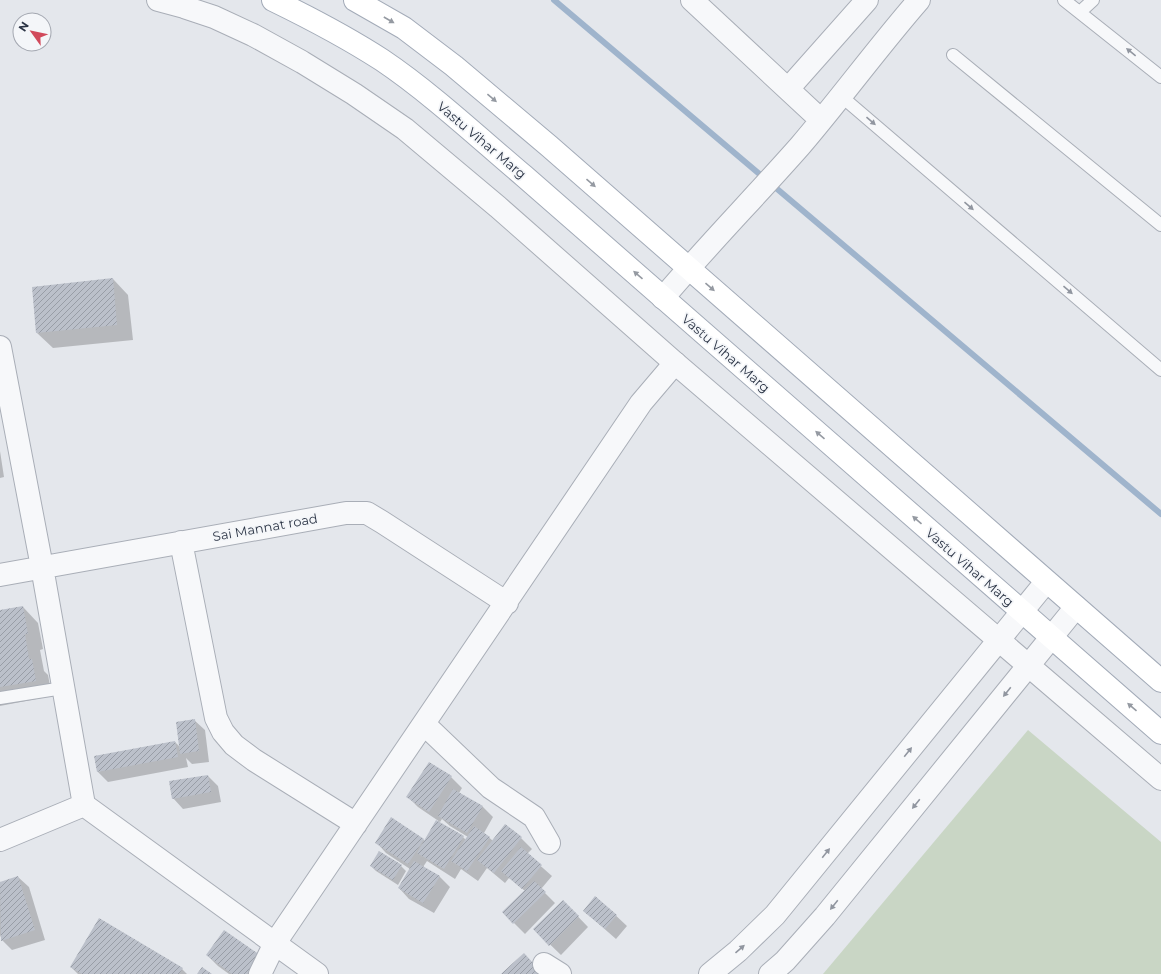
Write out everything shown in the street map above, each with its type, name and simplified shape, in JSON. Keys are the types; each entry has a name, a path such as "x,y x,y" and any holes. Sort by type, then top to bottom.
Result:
{"main road":[{"name":"Vastu Vihar Marg","path":"273,0 332,31 382,61 430,97 524,176 1161,733"},
{"path":"355,0 404,28 454,66 549,146 1161,681"}],"street":[{"path":"158,0 184,7 214,18 253,35 302,62 354,94 405,129 498,207 675,362 1161,779"},
{"path":"692,0 821,120"},
{"path":"788,89 867,0"},
{"path":"663,298 688,268 800,146 841,96 886,37 919,0"},
{"path":"0,347 42,567 84,805 317,974"},
{"path":"260,974 275,943 506,602 641,403 675,362"},
{"name":"Sai Mannat road","path":"0,575 346,513 367,513 506,602"},
{"path":"182,542 216,718 223,732 234,745 254,760 356,824"},
{"path":"710,974 748,942 775,915 1046,582"},
{"path":"770,974 785,961 825,916 1076,607"},
{"path":"424,724 491,788 534,817 549,843"},
{"path":"0,840 84,805"}],"lane":[{"path":"1064,0 1161,77"},
{"path":"1080,12 1093,0"},
{"path":"953,55 1161,225"},
{"path":"841,96 1161,370"},
{"path":"0,698 63,688"}],"green space":[{"path":"1028,730 1161,842 1161,974 823,974"}],"building":[{"path":"113,278 117,325 36,333 32,287"},
{"path":"23,606 28,634 25,634 29,659 32,659 36,681 0,687 0,610"},
{"path":"195,719 199,751 180,754 176,722"},
{"path":"175,741 178,757 97,772 94,756"},
{"path":"429,762 452,776 429,812 406,797"},
{"path":"208,775 211,792 172,799 169,781"},
{"path":"453,789 483,806 467,833 438,816"},
{"path":"391,817 424,839 408,864 375,843"},
{"path":"436,820 464,836 444,869 417,853"},
{"path":"505,824 522,837 494,873 477,860"},
{"path":"474,826 490,837 467,871 451,861"},
{"path":"521,847 542,865 522,889 501,871"},
{"path":"379,851 402,865 393,880 370,866"},
{"path":"414,861 440,876 423,903 398,888"},
{"path":"18,876 35,930 1,941 0,882"},
{"path":"534,881 546,892 513,924 502,912"},
{"path":"595,896 617,915 605,929 583,911"},
{"path":"563,900 579,916 549,946 533,929"},
{"path":"99,918 183,968 179,974 82,974 70,967"},
{"path":"224,930 260,955 247,974 232,974 206,955"},
{"path":"524,953 543,974 501,974"},
{"path":"202,967 212,974 197,974"}],"waterway":[{"path":"554,0 1161,514"}]}
